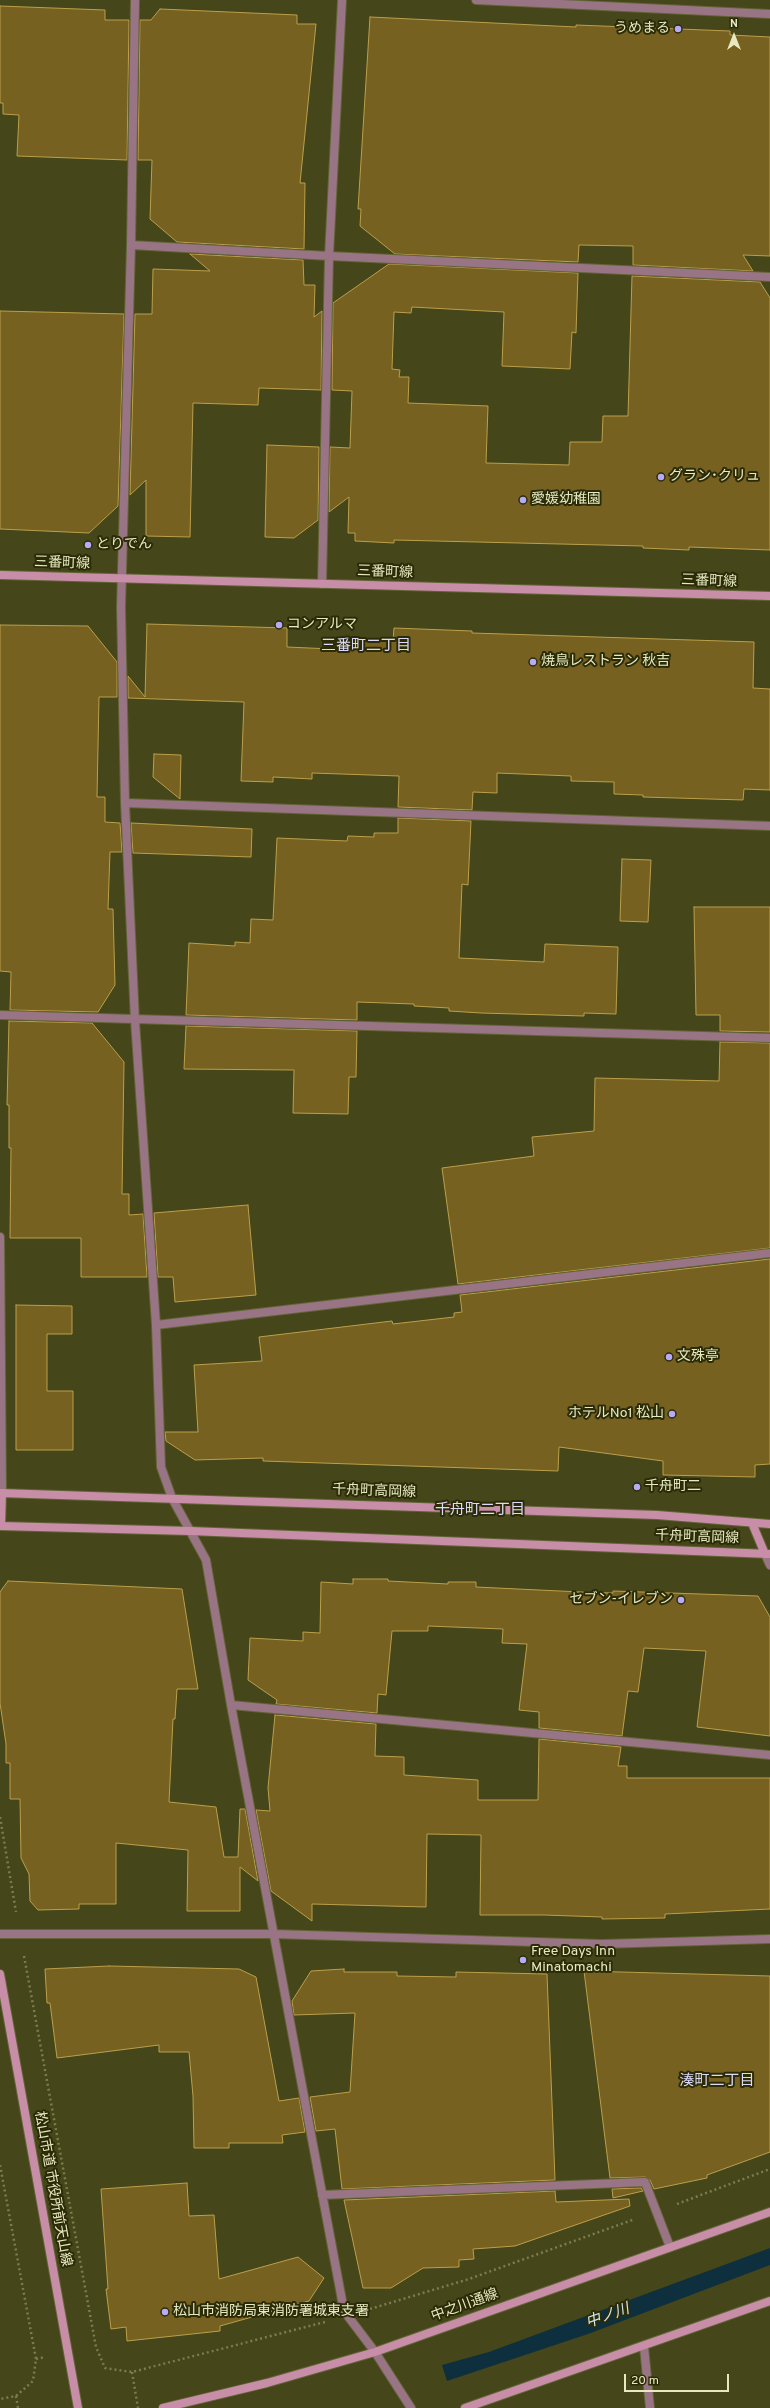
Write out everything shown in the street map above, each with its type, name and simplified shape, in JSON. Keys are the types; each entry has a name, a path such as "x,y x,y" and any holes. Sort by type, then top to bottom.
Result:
{"street":[{"path":"135,0 131,245 120,579 125,803 135,1021 156,1324 161,1466 172,1498 206,1560 273,1934 344,2311 375,2352 411,2408"},
{"path":"322,584 329,256 342,0"},
{"path":"476,0 546,1 770,14"},
{"path":"131,245 770,277"},
{"name":"三番町線","path":"0,575 770,596"},
{"path":"125,803 770,826"},
{"path":"0,1015 135,1021 770,1038"},
{"path":"0,1237 1,1526"},
{"path":"156,1324 770,1253"},
{"name":"千舟町高岡線","path":"1,1493 657,1515 770,1524"},
{"path":"752,1523 768,1554 770,1565"},
{"name":"千舟町高岡線","path":"1,1526 190,1530 768,1554"},
{"path":"231,1705 770,1755"},
{"path":"0,1934 273,1934 602,1944 770,1939"},
{"name":"松山市道 市役所前天山線","path":"0,1974 78,2408"},
{"path":"322,2195 645,2182 670,2247"},
{"name":"中之川通線","path":"163,2408 267,2384 375,2352 770,2212"},
{"path":"465,2408 644,2347 770,2301"},
{"path":"644,2347 650,2408"}],"path":[{"path":"0,1818 96,2347 105,2368 132,2372 348,2317 469,2279 656,2212 770,2169"},
{"path":"0,2165 36,2359 33,2381 16,2396 0,2399"},
{"path":"132,2372 138,2408"},
{"path":"16,2396 18,2408"}],"water":[{"name":"中ノ川","path":"770,2248 770,2265 588,2334 447,2381 442,2365 489,2352"}],"building":[{"path":"0,6 105,10 105,20 129,20 127,160 17,156 19,115 3,114 3,103 0,103"},
{"path":"160,9 297,15 297,24 316,24 300,183 305,183 304,249 177,242 150,219 152,160 138,160 140,20 151,20"},
{"path":"370,17 576,27 576,25 730,31 730,35 770,37 770,256 743,255 753,271 633,265 633,246 579,245 578,262 395,254 360,226 361,209 358,209"},
{"path":"190,254 303,260 304,285 315,285 314,317 322,311 321,390 259,388 258,405 193,403 190,537 146,536 146,480 130,495 135,314 152,314 153,269 210,271"},
{"path":"389,264 578,273 576,333 572,332 570,369 502,366 504,312 412,307 411,313 394,312 392,369 400,370 399,377 409,377 408,403 488,406 486,463 569,465 570,442 602,442 603,416 628,416 632,276 760,282 770,298 770,550 689,547 689,550 643,548 643,546 394,540 394,543 355,541 355,533 348,533 349,497 329,512 330,447 350,448 352,391 332,390 333,303"},
{"path":"0,311 124,314 118,506 89,533 0,529"},
{"path":"267,445 319,447 318,520 294,538 265,537"},
{"path":"147,624 287,628 287,647 354,650 355,640 393,641 394,628 472,631 472,633 754,642 753,688 770,689 770,790 744,789 743,800 643,797 643,795 614,794 614,782 571,781 571,776 497,773 497,793 473,792 472,810 398,807 399,776 312,773 312,779 273,777 273,782 241,781 244,702 128,698 128,676 145,697"},
{"path":"0,625 88,626 117,662 117,697 99,697 97,797 105,797 105,822 120,823 122,852 110,852 108,909 113,909 115,985 98,1012 10,1010 11,972 0,971"},
{"path":"154,754 181,755 180,799 153,777"},
{"path":"398,818 471,821 468,885 462,884 459,958 544,962 545,944 618,947 616,1014 584,1013 584,1016 481,1013 449,1011 449,1008 414,1006 414,1004 357,1002 357,1020 186,1015 189,943 235,946 235,942 250,943 251,919 273,920 277,838 347,841 348,836 374,837 374,833 398,833"},
{"path":"131,823 252,829 251,857 133,853"},
{"path":"622,859 651,860 648,922 620,921"},
{"path":"694,907 770,907 770,1032 720,1031 720,1015 696,1015"},
{"path":"9,1021 92,1023 124,1062 122,1194 129,1194 129,1215 143,1214 147,1277 81,1277 81,1238 10,1238 11,1148 9,1148 9,1105 7,1105"},
{"path":"186,1026 357,1031 356,1077 349,1077 348,1114 293,1113 294,1070 184,1069"},
{"path":"720,1042 770,1043 770,1248 458,1284 442,1168 534,1156 532,1137 594,1131 595,1078 719,1081"},
{"path":"248,1205 256,1295 175,1302 173,1277 158,1277 154,1213"},
{"path":"770,1259 770,1464 755,1465 755,1477 663,1475 663,1461 559,1447 558,1471 263,1461 263,1458 195,1460 166,1441 165,1432 198,1432 194,1365 262,1361 259,1337 392,1321 393,1324 454,1317 454,1313 462,1312 460,1295"},
{"path":"16,1305 72,1306 72,1334 47,1334 47,1391 73,1391 73,1450 16,1450"},
{"path":"353,1579 388,1579 388,1581 448,1584 448,1582 476,1582 476,1587 581,1592 613,1593 613,1591 758,1596 770,1617 770,1736 697,1727 706,1651 644,1648 638,1692 628,1691 622,1736 539,1728 539,1712 519,1710 527,1644 502,1643 503,1629 428,1626 428,1631 392,1631 386,1695 378,1694 377,1713 276,1704 277,1700 248,1680 250,1638 303,1641 303,1632 320,1633 321,1582 353,1584"},
{"path":"8,1581 182,1589 198,1689 177,1689 175,1719 173,1719 169,1802 216,1807 224,1857 238,1857 240,1809 245,1809 258,1881 240,1867 240,1911 187,1911 188,1850 116,1843 116,1904 79,1904 79,1909 38,1910 30,1901 29,1874 21,1858 20,1799 10,1799 10,1763 6,1763 6,1744 0,1703 0,1592"},
{"path":"275,1715 376,1724 375,1756 404,1757 404,1775 478,1780 478,1800 538,1800 539,1739 621,1747 618,1766 627,1766 627,1778 770,1778 770,1909 665,1914 665,1918 602,1919 602,1917 544,1915 480,1915 481,1835 427,1834 426,1907 312,1904 312,1921 271,1891 256,1810 270,1811 268,1788"},
{"path":"109,1966 239,1969 256,1977 279,2101 299,2098 305,2132 282,2135 283,2143 229,2143 229,2148 194,2148 193,2096 189,2052 159,2052 159,2045 57,2058 50,2003 47,2003 45,1969"},
{"path":"344,1969 344,1972 397,1972 397,1976 456,1977 456,1972 547,1974 555,2180 342,2189 335,2129 316,2131 310,2097 350,2092 355,2013 294,2015 292,2001 311,1971"},
{"path":"584,1971 770,1976 770,2152 707,2175 707,2178 654,2189 650,2180 645,2177 610,2178"},
{"path":"187,2183 189,2216 214,2215 219,2279 298,2257 324,2278 309,2301 220,2326 220,2331 127,2341 126,2327 111,2329 106,2289 108,2289 101,2189"},
{"path":"641,2188 643,2191 613,2198 612,2189"},
{"path":"555,2191 556,2202 629,2199 630,2206 515,2246 473,2249 474,2259 459,2260 459,2267 423,2268 391,2288 363,2288 344,2200"}],"place":[{"name":"うめまる","path":"678,29"},
{"name":"グラン･クリュ","path":"661,477"},
{"name":"愛媛幼稚園","path":"523,500"},
{"name":"とりでん","path":"88,545"},
{"name":"コンアルマ","path":"279,625"},
{"name":"焼鳥レストラン 秋吉","path":"533,662"},
{"name":"文殊亭","path":"669,1357"},
{"name":"ホテルNo1 松山","path":"672,1414"},
{"name":"千舟町二","path":"637,1487"},
{"name":"セブン-イレブン","path":"681,1600"},
{"name":"Free Days Inn Minatomachi","path":"523,1960"},
{"name":"松山市消防局東消防署城東支署","path":"165,2312"}],"district":[{"name":"三番町二丁目","path":"366,647"},
{"name":"千舟町二丁目","path":"480,1511"},
{"name":"湊町二丁目","path":"717,2082"}]}
